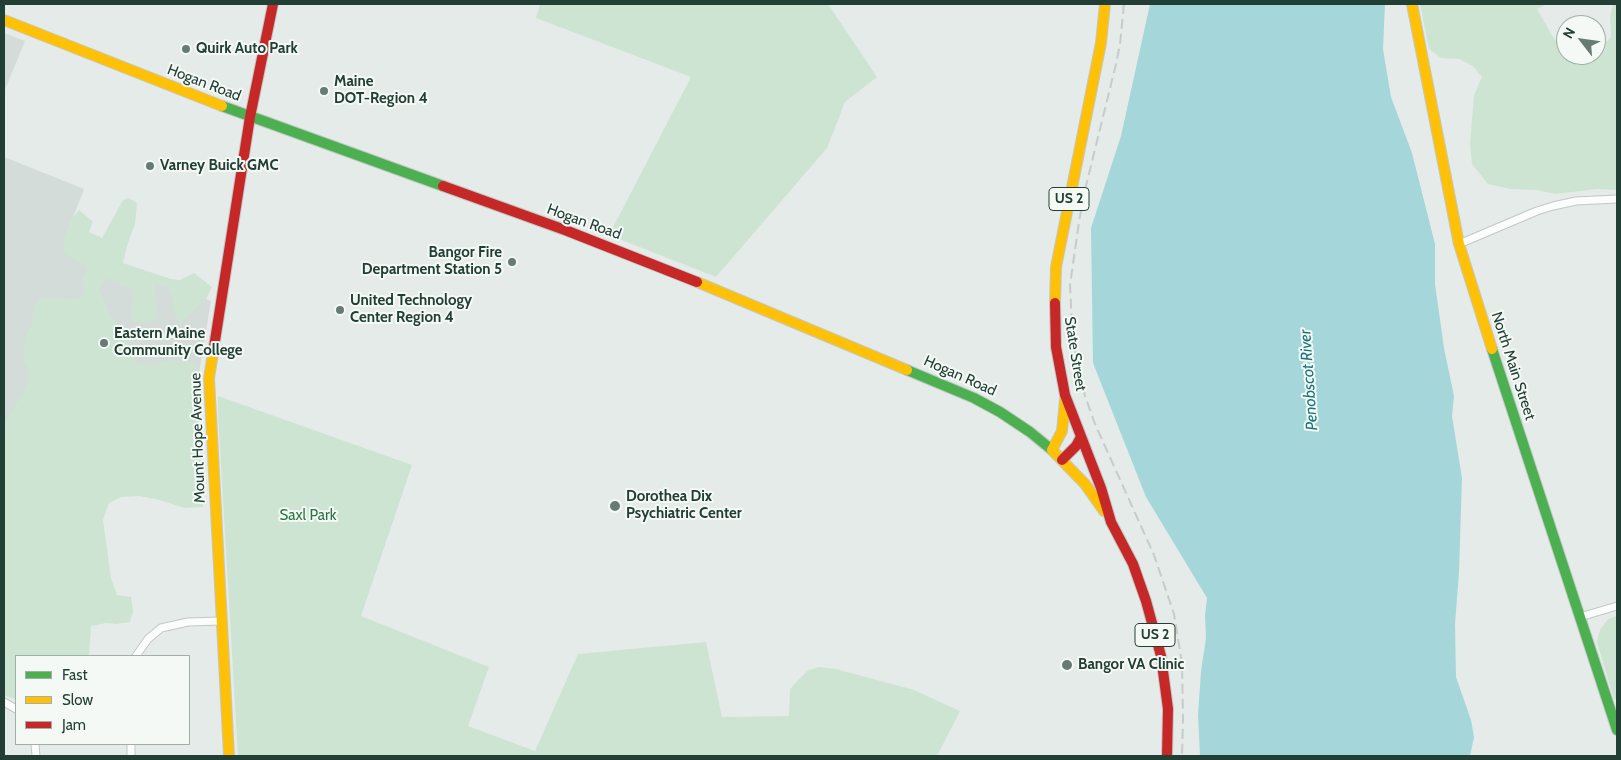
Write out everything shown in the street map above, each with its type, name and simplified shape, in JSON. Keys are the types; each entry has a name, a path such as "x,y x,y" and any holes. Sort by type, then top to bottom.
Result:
{"main road":[{"name":"Mount Hope Avenue","path":"229,756 209,378 250,117 273,4"},
{"name":"State Street","path":"1105,4 1101,43 1056,267 1054,316 1056,347 1065,396 1101,488 1112,522 1133,564 1146,601 1161,656 1168,709 1167,756"},
{"name":"North Main Street","path":"1412,4 1459,244 1617,730"},
{"name":"Hogan Road","path":"4,20 250,117 565,230 693,280 974,398 1000,412 1030,432 1052,450 1097,500 1112,522"},
{"path":"1052,450 1062,431 1065,396"},
{"path":"1062,460 1076,446 1081,437"}],"street":[{"path":"1459,244 1552,206 1576,201 1617,199"},
{"path":"1580,617 1617,606"},
{"path":"137,655 148,639 161,628 188,622 221,621"},
{"path":"4,702 15,708"}],"shaded area":[{"path":"4,33 25,41 4,92"},
{"name":"Eastern Maine Community College","path":"4,157 84,189 64,241 211,301 197,385 203,501 4,431"}],"green space":[{"path":"540,4 828,4 877,77 845,102 827,148 716,277 609,235 691,77 536,18"},
{"path":"1420,4 1547,4 1537,9 1556,41 1556,65 1606,65 1606,42 1611,37 1610,17 1613,4 1617,4 1617,190 1597,189 1556,194 1536,190 1510,189 1488,184 1472,164 1470,144 1474,95 1482,77 1473,66 1459,59 1441,58 1429,49"},
{"path":"128,198 137,203 135,224 123,263 171,279 180,280 194,273 212,287 205,301 180,323 174,311 172,295 168,287 154,284 157,306 155,319 144,323 132,321 130,312 134,299 131,288 105,278 99,289 111,317 119,326 121,339 130,342 136,365 175,360 199,366 196,409 201,449 203,507 184,508 160,500 139,496 121,497 109,503 103,520 111,578 117,595 131,597 133,612 130,622 91,626 89,655 15,655 15,700 4,695 4,423 25,390 29,376 23,361 25,341 33,320 32,313 38,298 77,299 85,293 82,281 87,270 85,266 67,255 63,250 70,221 79,210 93,222 89,232 102,238 123,200"},
{"name":"Saxl Park","path":"218,396 412,465 361,616 489,667 468,726 535,751 578,654 706,642 722,717 789,716 790,689 807,671 818,667 836,669 914,690 960,711 937,756 238,756"},
{"path":"1617,616 1617,699 1614,699 1597,642 1600,630 1608,619"}],"water":[{"name":"Penobscot River","path":"1150,4 1385,4 1383,49 1391,97 1412,153 1435,244 1435,284 1444,348 1454,396 1452,416 1462,478 1459,573 1455,624 1456,677 1471,720 1474,737 1470,756 1200,756 1198,715 1201,671 1206,638 1205,615 1207,598 1146,497 1093,363 1091,228 1121,136"}],"railway":[{"path":"1124,4 1116,64 1084,194 1079,222 1070,285 1072,326 1077,364 1085,396 1095,424 1154,555 1174,614 1182,663 1182,756"}],"traffic: fast":[{"path":"222,106 443,186"},
{"path":"1492,349 1617,730"},
{"path":"907,370 974,398 1000,412 1030,432 1052,450"}],"traffic: slow":[{"path":"1055,303 1056,267 1101,43 1105,4"},
{"path":"1412,4 1459,244 1492,349"},
{"path":"4,20 222,106"},
{"path":"697,282 907,370"},
{"path":"214,347 209,378 229,756"},
{"path":"1065,400 1062,431 1052,450 1085,484 1104,511"}],"traffic: jam":[{"path":"214,347 250,117 273,4"},
{"path":"443,186 565,230 697,282"},
{"path":"1055,303 1056,347 1065,395 1101,488 1111,522 1133,564 1146,601 1161,656 1168,709 1167,756"},
{"path":"1062,460 1076,446 1081,437"}],"place":[{"name":"Quirk Auto Park","path":"186,49"},
{"name":"Maine DOT-Region 4","path":"324,91"},
{"name":"Varney Buick GMC","path":"150,166"},
{"name":"Bangor Fire Department Station 5","path":"512,262"},
{"name":"United Technology Center Region 4","path":"340,310"},
{"name":"Eastern Maine Community College","path":"104,343"},
{"name":"Dorothea Dix Psychiatric Center","path":"615,506"},
{"name":"Bangor VA Clinic","path":"1067,665"}]}
